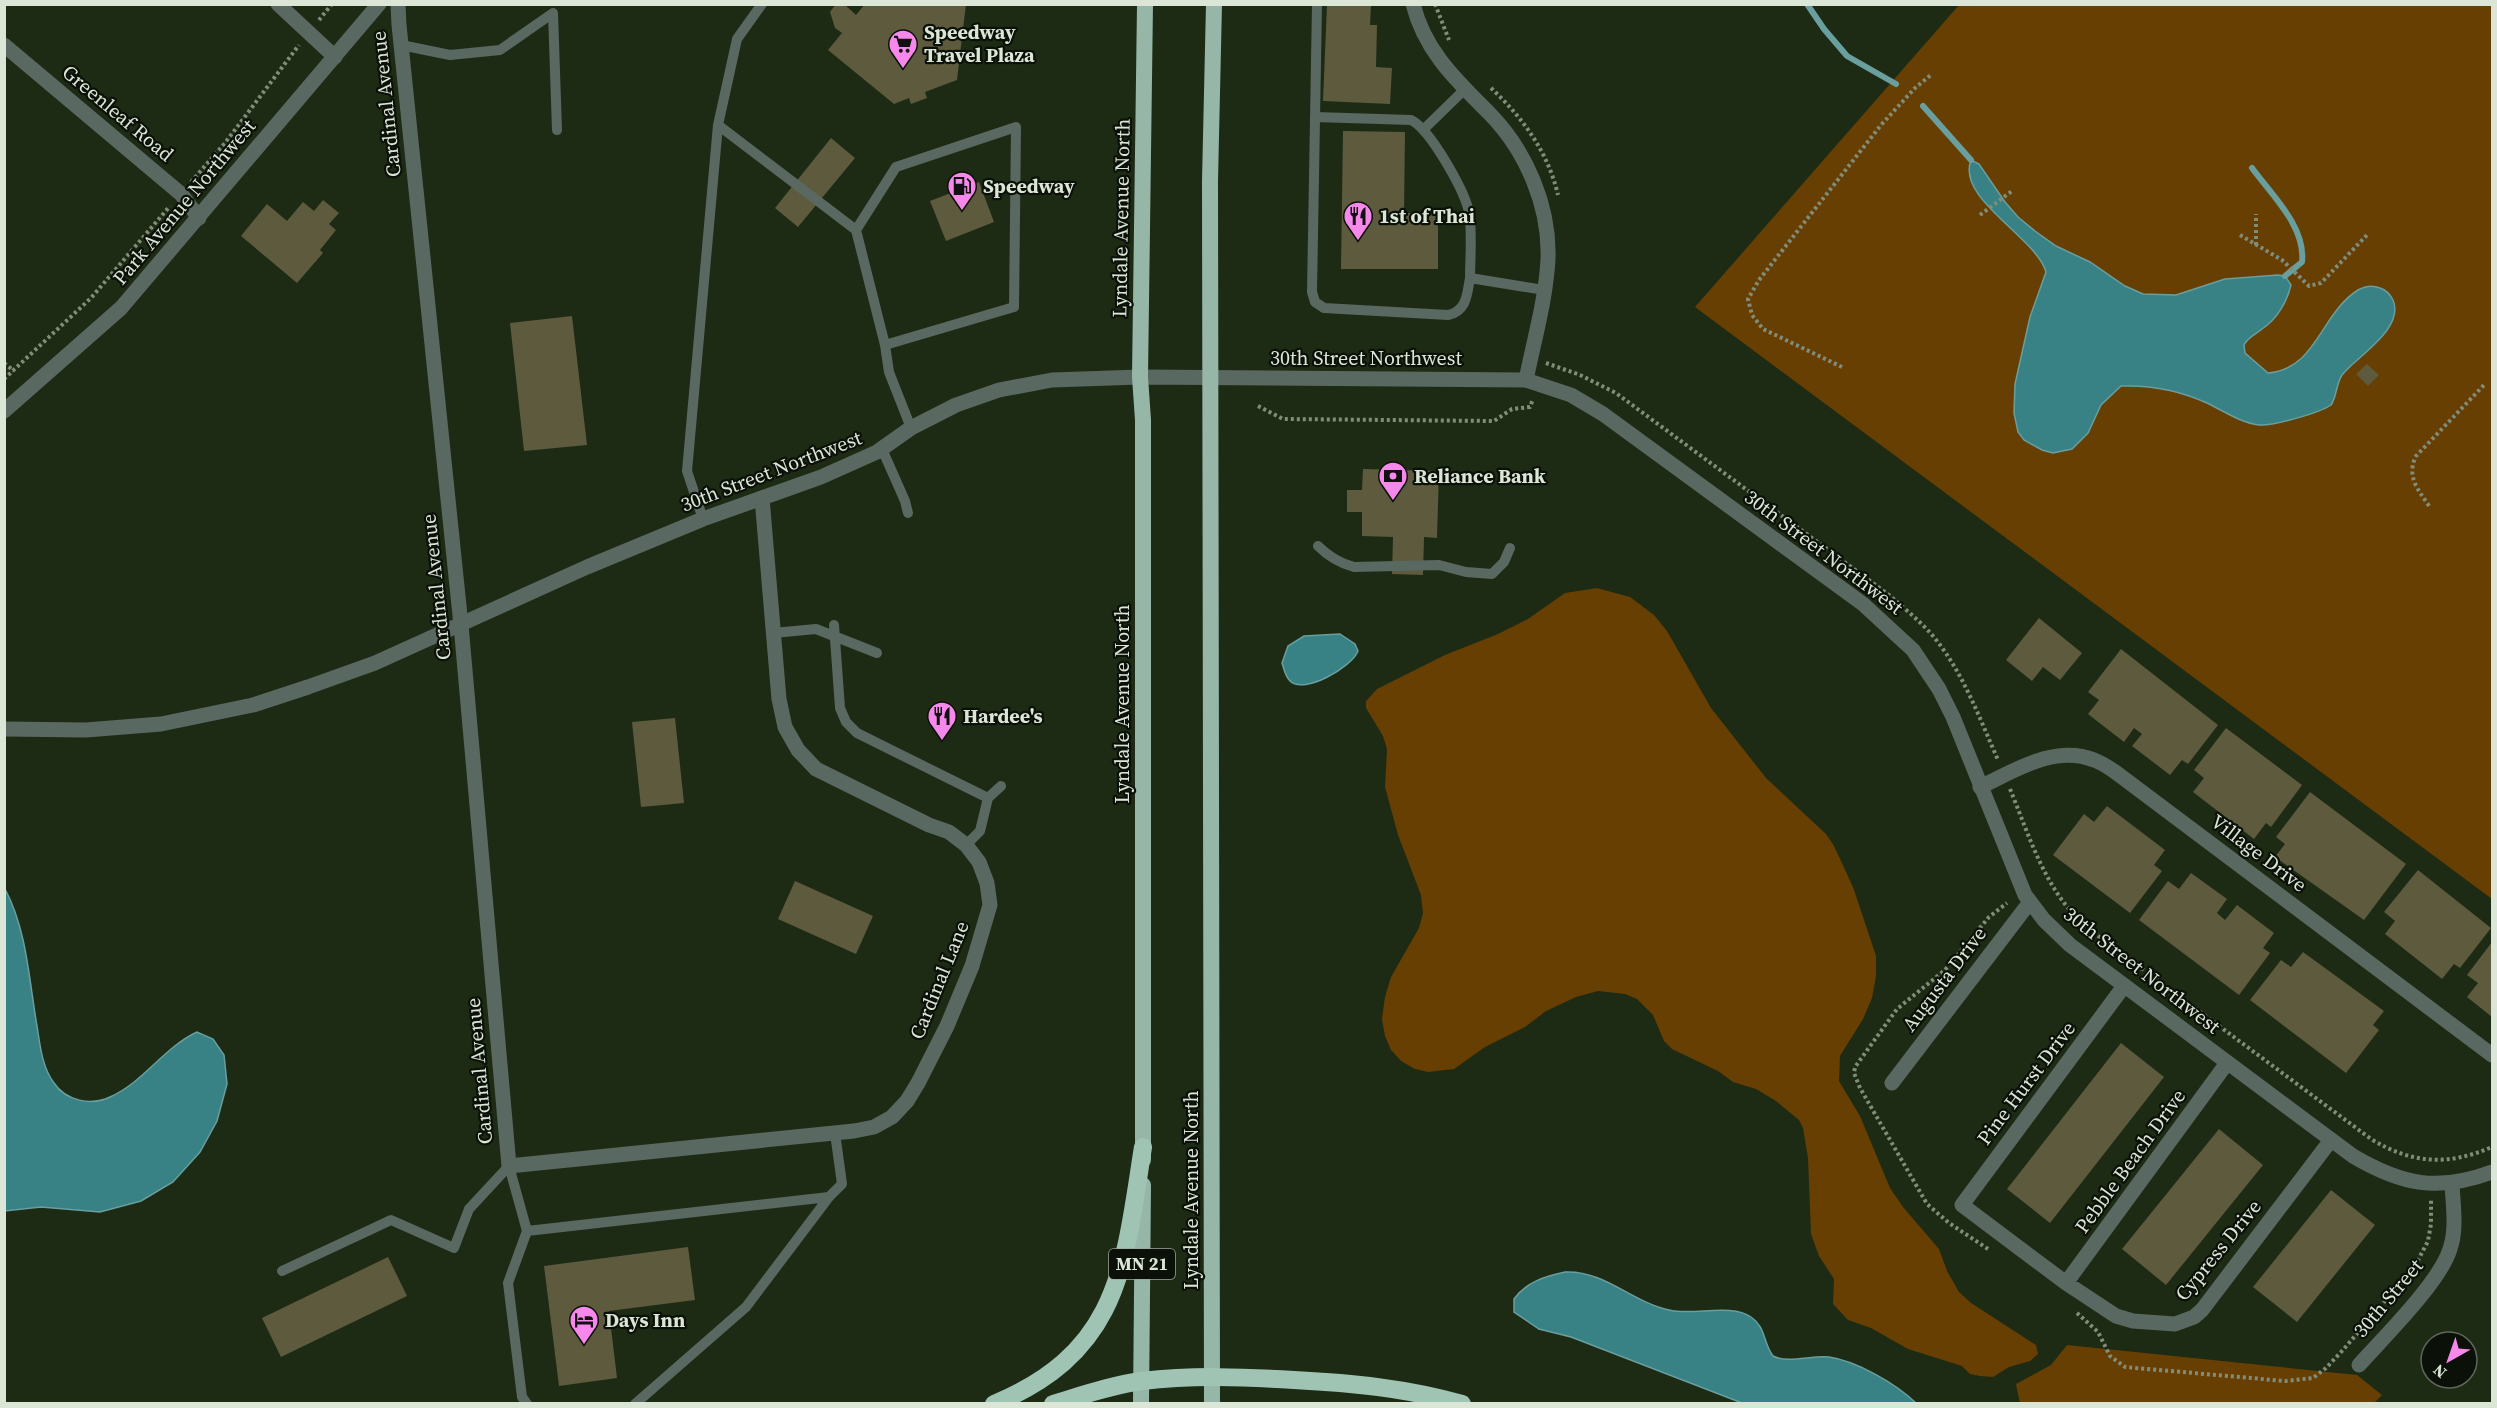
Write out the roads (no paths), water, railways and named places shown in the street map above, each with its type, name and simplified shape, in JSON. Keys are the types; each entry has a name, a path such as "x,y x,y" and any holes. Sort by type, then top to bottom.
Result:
{"highway":[{"name":"Lyndale Avenue North","path":"1141,1404 1143,420 1140,377 1144,4"},
{"name":"Lyndale Avenue North","path":"1212,1404 1210,181 1214,4"},
{"path":"994,1404 1036,1383 1060,1366 1095,1326 1110,1301 1128,1243 1143,1147"},
{"path":"1053,1404 1106,1388 1141,1381 1212,1375 1357,1384 1400,1389 1462,1404"}],"street":[{"path":"278,4 335,57"},
{"name":"Park Avenue Northwest","path":"4,411 121,308 379,4"},
{"name":"Cardinal Avenue","path":"398,4 461,625 509,1166"},
{"path":"1413,4 1421,30 1433,53 1464,90 1504,129 1527,166 1536,190 1546,226 1547,243 1544,290 1532,381"},
{"name":"Greenleaf Road","path":"4,45 180,194 199,218"},
{"name":"30th Street Northwest","path":"4,729 86,730 161,724 253,705 375,663 587,567 703,519 821,477 882,449 911,428 956,405 999,390 1052,380 1140,377 1532,381 1571,395 1619,424 1863,604 1888,625 1923,663 1939,689 2010,862 2030,902 2057,934 2331,1140 2383,1173 2424,1183 2452,1184 2493,1172"},
{"name":"Cardinal Lane","path":"509,1166 835,1133 874,1127 892,1117 907,1101 947,1026 972,966 990,905 987,884 980,862 966,845 949,832 929,825 816,770 798,750 785,727 773,633 762,498"},
{"name":"Village Drive","path":"1980,787 2035,762 2052,757 2080,756 2094,760 2118,774 2493,1055"},
{"name":"Augusta Drive","path":"1892,1083 2030,902"},
{"name":"Pine Hurst Drive","path":"1962,1205 2124,986"},
{"name":"Pebble Beach Drive","path":"2066,1283 2227,1063"},
{"name":"Cypress Drive","path":"1962,1205 2066,1283 2109,1312 2124,1319 2175,1324 2194,1317 2202,1310 2331,1140"},
{"name":"30th Street","path":"2359,1365 2435,1277 2447,1257 2454,1230 2452,1184"}],"lane":[{"path":"703,519 687,471 718,125 737,39 762,4"},
{"path":"1315,117 1411,120 1424,129 1458,182 1469,210 1470,278 1465,303 1456,313 1448,315 1324,308 1315,302 1312,292 1315,117 1317,4"},
{"path":"401,45 450,55 500,50 553,13 557,130"},
{"path":"1424,129 1464,90"},
{"path":"718,125 856,230 885,345 889,372 911,428"},
{"path":"856,230 896,166 1016,127 1014,307 885,345"},
{"path":"1470,278 1544,290"},
{"path":"882,449 908,513"},
{"path":"1318,546 1329,557 1341,564 1354,567 1439,565 1482,575 1492,574 1498,570 1510,548"},
{"path":"834,625 840,708 846,722 857,733 988,798"},
{"path":"773,633 816,629 877,653"},
{"path":"966,845 980,831 988,798 1001,786"},
{"path":"635,1404 746,1307 842,1184 835,1133"},
{"path":"509,1166 527,1231 508,1283 522,1397 527,1404"},
{"path":"282,1271 391,1220 454,1248 469,1209 509,1166"},
{"path":"527,1231 830,1197"}],"water":[{"path":"1971,160 1979,164 2005,202 2035,231 2056,246 2090,262 2125,286 2143,294 2176,295 2225,279 2285,276 2291,285 2281,310 2244,345 2245,353 2268,373 2284,369 2297,362 2308,351 2345,300 2358,290 2375,286 2388,292 2393,300 2395,311 2392,321 2378,341 2342,375 2331,405 2317,412 2259,425 2239,419 2207,403 2176,392 2121,386 2101,405 2088,433 2072,449 2053,453 2042,450 2024,440 2018,432 2014,413 2015,384 2030,317 2046,272 2028,245 1999,218 1975,189 1970,175"},
{"path":"1340,634 1355,644 1358,651 1347,664 1316,682 1297,684 1290,681 1282,663 1288,646 1304,636"},
{"path":"5,889 23,938 44,1063 54,1083 65,1094 87,1101 110,1097 133,1083 174,1047 197,1032 213,1039 224,1055 227,1084 217,1121 200,1152 173,1182 141,1201 100,1212 41,1207 5,1211"},
{"path":"1565,1272 1592,1276 1669,1310 1689,1312 1723,1310 1743,1313 1759,1325 1773,1356 1786,1359 1829,1357 1840,1359 1876,1374 1916,1403 1742,1403 1571,1337 1539,1329 1514,1312 1514,1299 1524,1288 1544,1278"}],"waterway":[{"path":"1807,4 1847,56 1896,84"},
{"path":"1923,106 1971,160"},
{"path":"2252,168 2278,200 2299,236 2302,262 2285,276"}],"place":[{"name":"Speedway Travel Plaza","path":"903,70"},
{"name":"Speedway","path":"962,212"},
{"name":"1st of Thai","path":"1358,242"},
{"name":"Reliance Bank","path":"1393,502"},
{"name":"Hardee's","path":"942,742"},
{"name":"Days Inn","path":"584,1346"}]}
